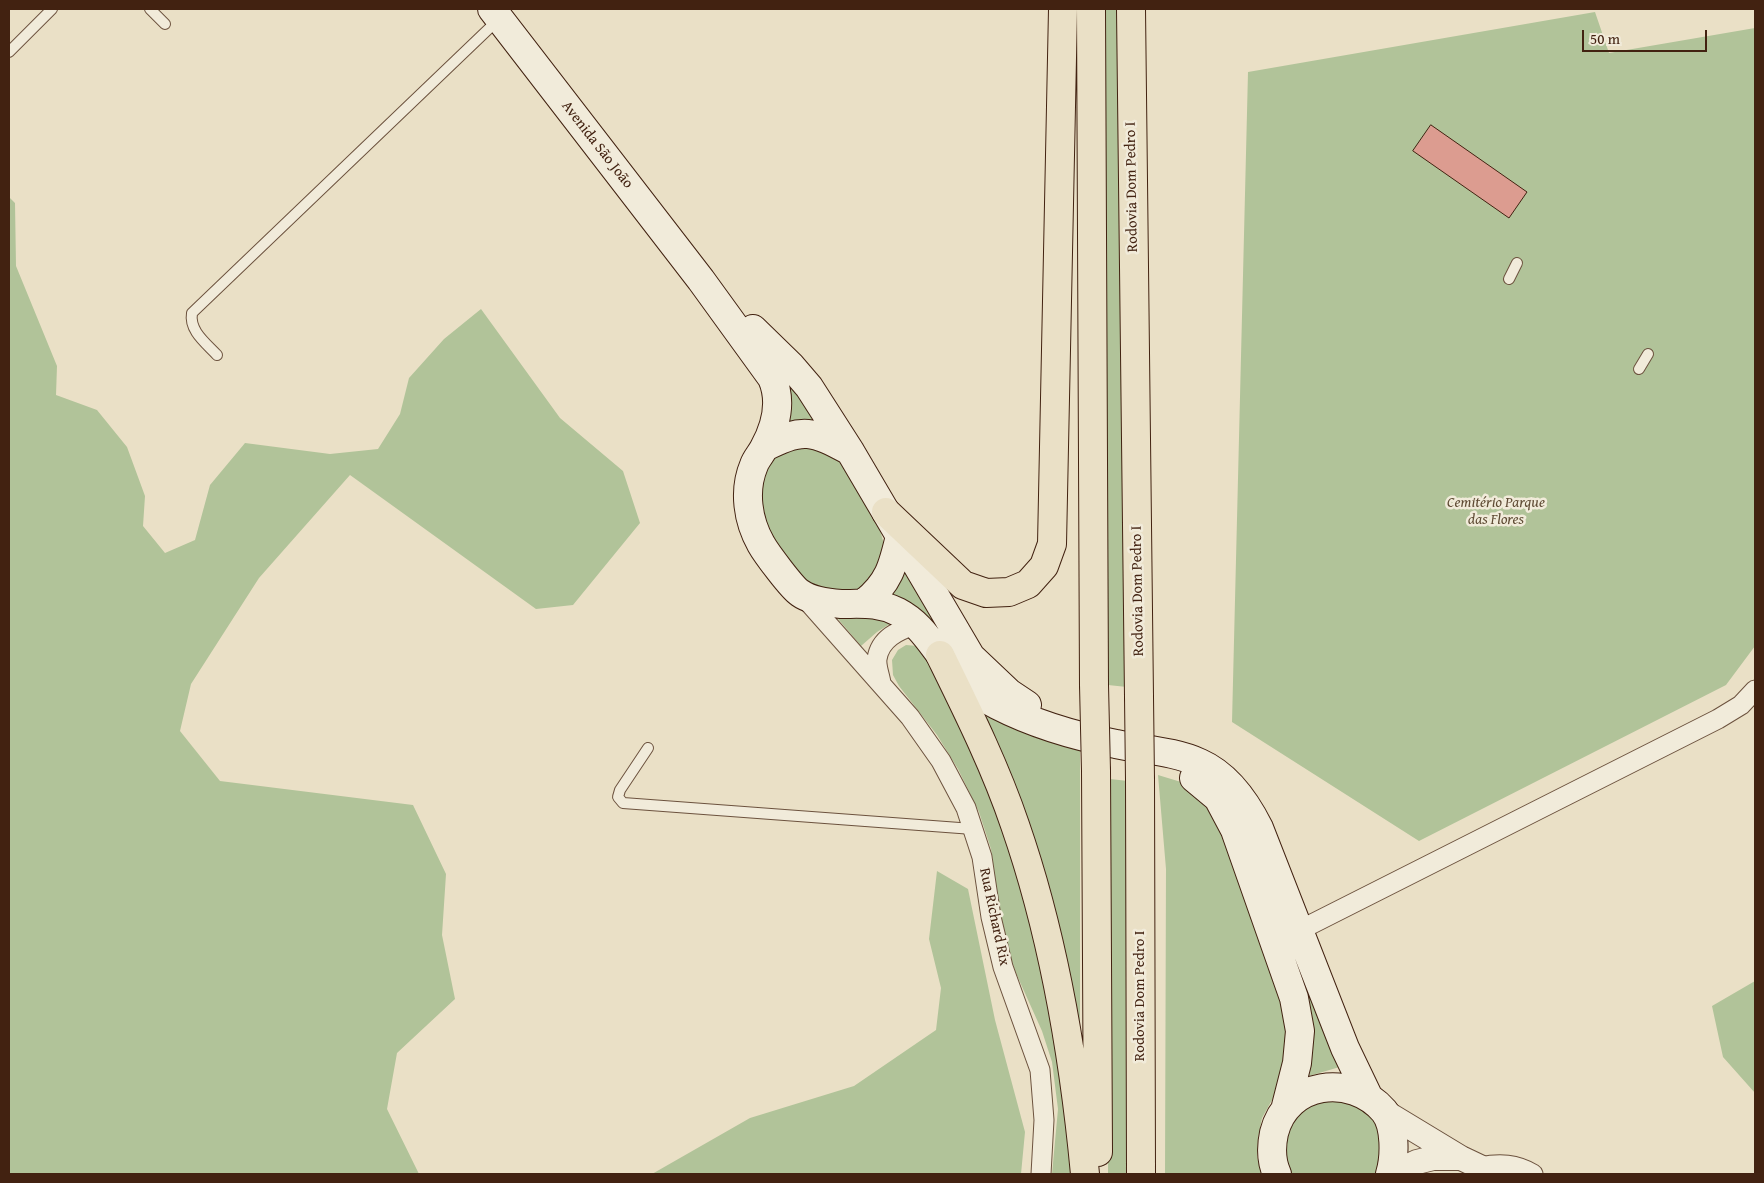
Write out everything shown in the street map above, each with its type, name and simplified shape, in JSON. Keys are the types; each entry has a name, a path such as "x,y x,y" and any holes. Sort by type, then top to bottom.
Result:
{"highway":[{"path":"886,512 963,585 986,594 1009,592 1028,584 1044,566 1052,544 1063,9"},
{"path":"1091,9 1098,1174"},
{"name":"Rodovia Dom Pedro I","path":"1131,9 1140,780 1141,1174"},
{"path":"940,654 981,740 1015,824 1040,908 1058,986 1073,1074 1085,1174"},
{"path":"1140,867 1157,1174"}],"main road":[{"name":"Avenida São João","path":"496,14 701,280"},
{"path":"701,280 772,378 777,389 778,404 776,417 765,447 754,464 750,478 748,504 751,520 762,546 800,593 824,603 864,602 891,608 916,624 966,684 990,701 1016,715 1073,734 1179,756 1200,763 1221,776 1250,809 1300,930 1345,1048 1393,1133 1395,1154 1391,1174"},
{"path":"701,280 791,366 809,388 850,451 971,658 1009,693 1073,734"},
{"path":"765,447 784,437 811,433 824,437 850,451"},
{"path":"864,602 878,592 886,580 900,536"},
{"path":"1114,744 1189,774 1218,798 1235,830 1294,998 1300,1031 1297,1063 1285,1110 1276,1128 1272,1145 1274,1167 1277,1174"},
{"path":"1285,1110 1298,1097 1316,1089 1334,1086 1353,1089 1377,1105"}],"street":[{"name":"Rua Richard Rix","path":"800,593 910,717 941,761 966,808 982,857 991,916 1003,967 1040,1070 1044,1120 1041,1174"},
{"path":"881,683 877,660 882,644 893,634 916,624"},
{"path":"1300,930 1718,720 1741,704 1755,690"},
{"path":"1377,1105 1476,1166"},
{"path":"1391,1174 1417,1162 1433,1158 1476,1166 1510,1164 1533,1174"}],"lane":[{"path":"9,52 52,9"},
{"path":"150,9 165,24"},
{"path":"217,356 193,328 192,313 496,14"},
{"path":"1509,279 1517,263"},
{"path":"1639,369 1648,354"},
{"path":"648,748 620,790 618,797 623,803 973,829"}],"green space":[{"path":"1099,9 1123,9 1127,687 1108,685"},
{"name":"Cemitério Parque das Flores","path":"1595,12 1609,53 1755,28 1755,646 1726,685 1419,841 1232,722 1248,72"},
{"path":"9,197 15,203 16,266 57,366 56,395 97,410 127,447 145,496 143,526 165,553 195,540 210,485 245,443 330,454 378,449 400,414 409,378 444,339 481,309 560,418 623,471 640,523 573,605 536,609 350,475 259,578 191,684 180,731 220,781 413,805 446,874 442,935 455,999 397,1053 387,1109 419,1174 9,1174"},
{"path":"780,364 822,422 783,428"},
{"path":"798,445 833,454 840,462 880,530 884,544 883,559 863,589 850,593 810,587 774,549 758,501 761,480 772,458"},
{"path":"902,556 957,650 889,595"},
{"path":"833,613 896,620 877,632 861,646"},
{"path":"906,645 918,646 925,652 984,770 1039,925 1078,1174 1052,1174 1058,1109 1052,1062 1042,1031 1015,971 1008,949 999,907 991,849 979,812 958,769 937,735 899,686 893,675 892,660 898,650"},
{"path":"975,704 1080,747 1080,1054"},
{"path":"1158,775 1181,782 1216,812 1282,999 1286,1019 1288,1052 1277,1091 1262,1118 1257,1157 1262,1174 1165,1174 1166,869"},
{"path":"1110,779 1128,781 1132,1174 1108,1174"},
{"path":"1230,798 1343,1066 1309,1076 1311,1058 1310,1022"},
{"path":"937,871 968,889 995,1020 1025,1132 1021,1174 652,1174 750,1118 854,1086 936,1030 941,988 929,939"},
{"path":"1755,981 1755,1093 1723,1057 1712,1006"},
{"path":"1316,1101 1349,1101 1368,1113 1380,1132 1380,1165 1376,1174 1290,1174 1286,1165 1283,1143 1297,1113"}],"building":[{"path":"1431,125 1527,192 1509,218 1413,151"}]}
